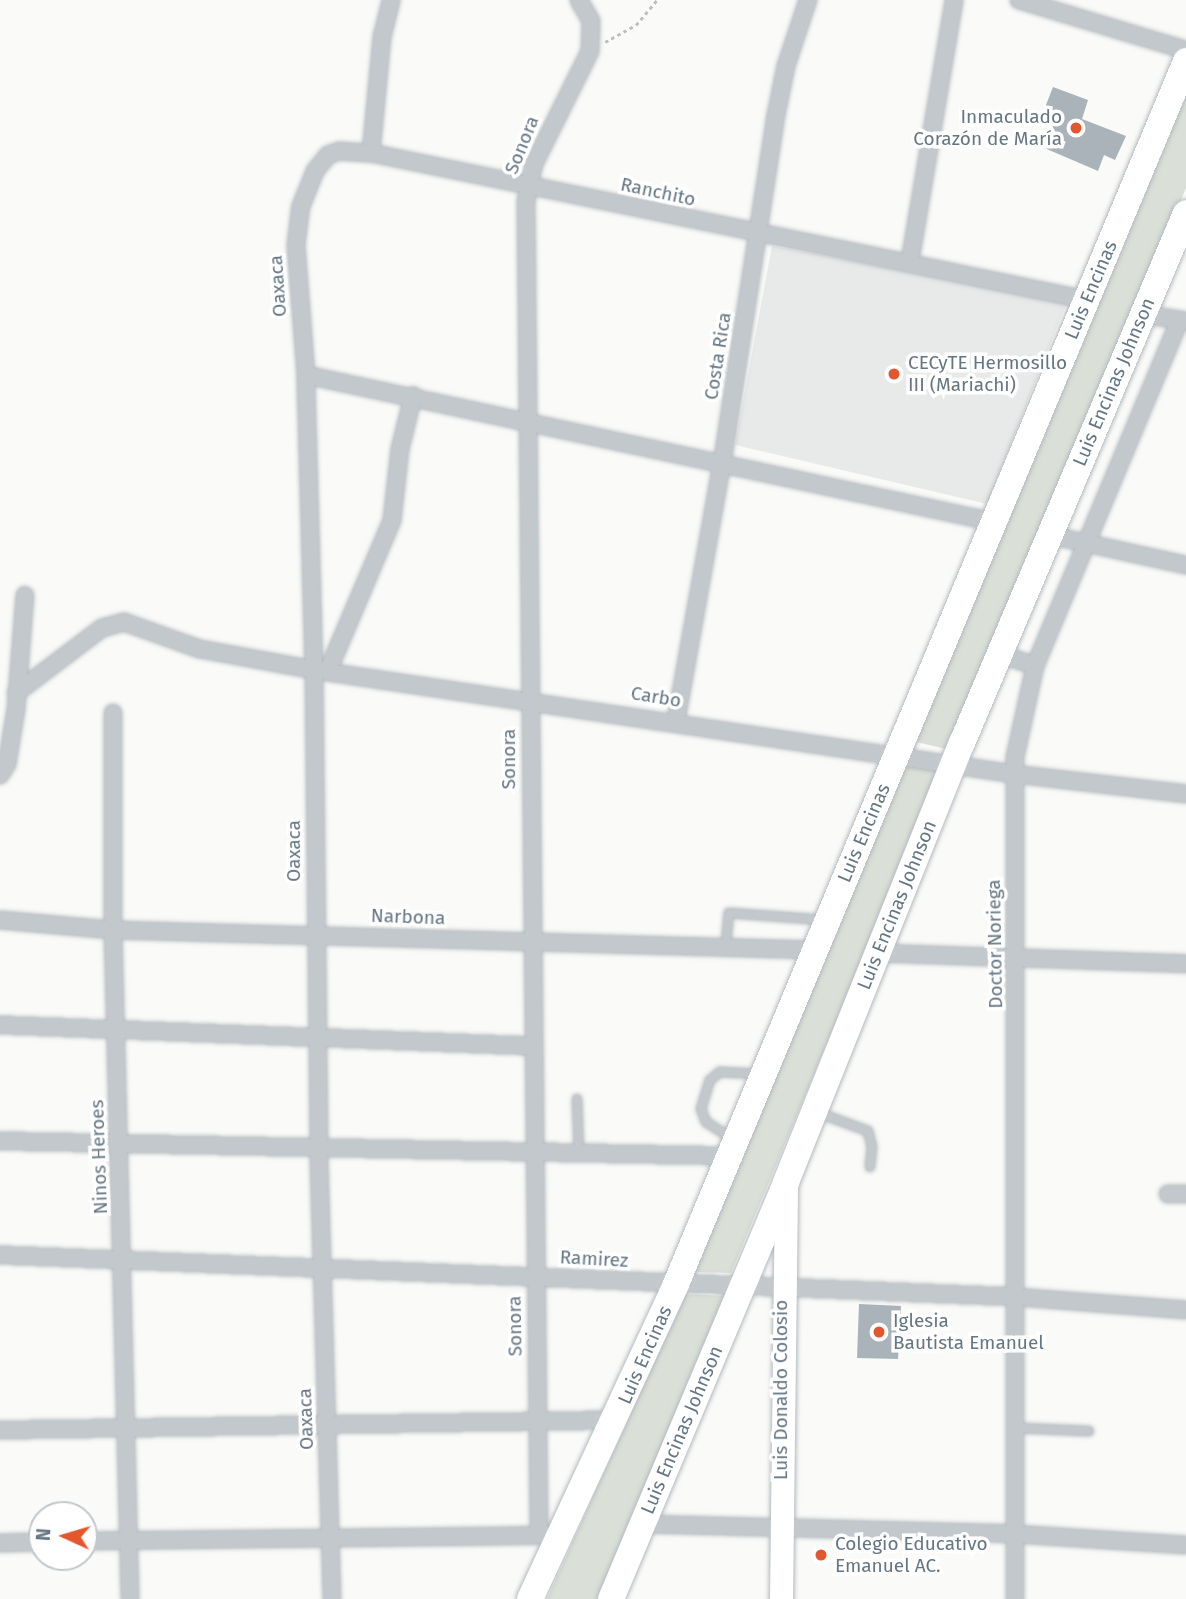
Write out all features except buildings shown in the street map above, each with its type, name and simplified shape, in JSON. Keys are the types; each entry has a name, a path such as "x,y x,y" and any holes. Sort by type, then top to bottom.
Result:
{"main road":[{"name":"Luis Encinas","path":"530,1599 551,1535 616,1420 676,1284 1186,61"},
{"name":"Luis Encinas Johnson","path":"611,1599 786,1182 999,654 1186,213"},
{"name":"Luis Donaldo Colosio","path":"781,1599 782,1287 786,1182"}],"street":[{"path":"371,153 383,37 391,0"},
{"name":"Sonora","path":"551,1535 538,1420 531,942 527,185 590,51 591,21 579,0"},
{"name":"Costa Rica","path":"676,721 722,464 786,66 808,0"},
{"path":"910,261 954,0"},
{"path":"1019,0 1186,50"},
{"name":"Ranchito","path":"371,153 759,235 910,261 1087,300"},
{"name":"Oaxaca","path":"332,1599 317,1037 316,936 321,670 306,375 296,245 301,206 315,171 328,155 371,153"},
{"path":"1142,313 1183,321"},
{"name":"Doctor Noriega","path":"1015,1599 1017,955 1014,774 1035,666 1183,321"},
{"path":"306,375 994,522"},
{"path":"321,670 392,520 400,449 413,396"},
{"path":"1049,535 1186,565"},
{"path":"0,775 10,750 25,595"},
{"name":"Carbo","path":"16,693 102,628 124,622 201,649 321,670 897,754 1014,774 1186,794"},
{"path":"999,654 1035,666"},
{"name":"Ninos Heroes","path":"113,713 113,930 130,1599"},
{"name":"Narbona","path":"0,920 113,930 726,945 816,950"},
{"path":"878,953 1017,955 1186,964"},
{"path":"0,1025 115,1032 533,1046"},
{"path":"0,1141 579,1154 732,1148"},
{"path":"1168,1194 1186,1194"},
{"name":"Ramirez","path":"0,1255 1017,1297 1186,1310"},
{"path":"0,1430 616,1420"},
{"path":"642,1524 1015,1534 1186,1545"},
{"path":"98,1541 551,1535"},
{"path":"0,1543 28,1542"}],"lane":[{"path":"726,945 729,913 828,920"},
{"path":"732,1148 706,1122 701,1110 710,1080 720,1072 763,1074"},
{"path":"577,1099 579,1154"},
{"path":"814,1111 867,1131 872,1147 870,1167"},
{"path":"1016,1428 1089,1431"}],"path":[{"path":"590,51 636,25 657,0"}],"shaded area":[{"path":"1186,96 1186,188 951,750 916,742"},
{"name":"CECyTE Hermosillo III (Mariachi)","path":"772,246 1067,302 987,504 735,445"},
{"path":"909,758 942,767 731,1273 693,1272"},
{"path":"685,1294 726,1296 599,1599 547,1599"}],"place":[{"name":"Inmaculado Corazón de María","path":"1076,128"},
{"name":"CECyTE Hermosillo III (Mariachi)","path":"894,374"},
{"name":"Iglesia Bautista Emanuel","path":"879,1332"},
{"name":"Colegio Educativo Emanuel AC.","path":"821,1555"}]}
